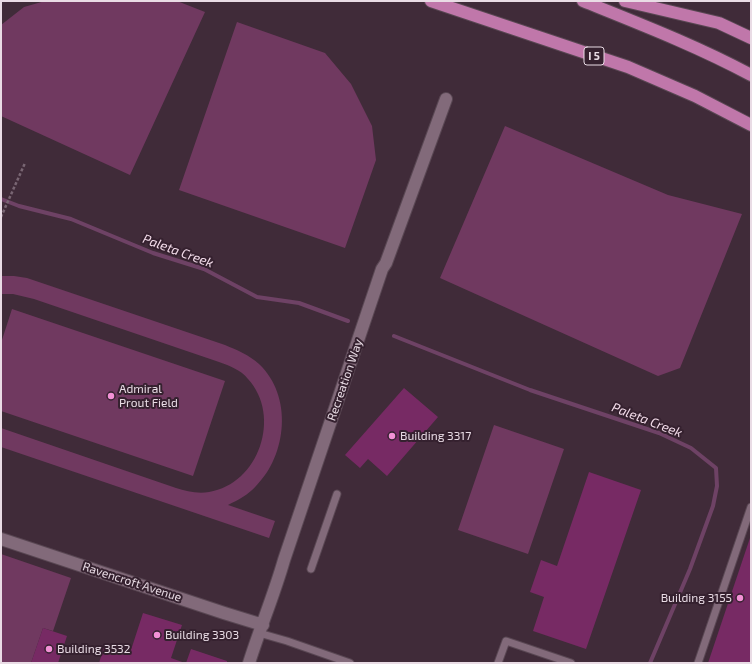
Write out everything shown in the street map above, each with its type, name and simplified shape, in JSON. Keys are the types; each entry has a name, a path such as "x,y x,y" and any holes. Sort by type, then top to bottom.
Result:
{"highway":[{"name":"I 5","path":"431,1 628,67 696,96 751,125"},
{"path":"583,1 669,36 731,64 751,75"},
{"path":"624,1 719,23 751,38"}],"street":[{"name":"Recreation Way","path":"249,663 382,269 386,262 446,99"},
{"name":"Ravencroft Avenue","path":"1,539 217,611 261,629"}],"lane":[{"path":"311,569 337,494"},
{"path":"698,663 751,507"},
{"path":"261,629 287,641 350,663"},
{"path":"498,663 506,641 571,663"}],"path":[{"path":"1,217 25,163"}],"shaded area":[{"path":"45,1 177,1 205,12 130,175 1,116 1,25 24,7"},
{"path":"237,22 325,53 351,84 372,126 376,160 345,248 179,190"},
{"path":"505,126 668,195 742,214 680,368 658,376 440,278"},
{"path":"1,276 27,278 225,345 247,355 259,364 270,377 277,392 281,408 282,425 280,442 266,473 256,486 246,495 228,505 275,521 269,538 1,447 1,428 176,488 192,492 205,493 226,486 241,476 252,462 260,446 264,429 263,411 258,394 248,379 239,371 219,362 34,299 13,294 1,294"},
{"name":"Admiral Prout Field","path":"12,309 225,381 193,476 1,411 1,343"},
{"path":"494,425 564,449 528,554 458,530"},
{"path":"1,554 71,578 53,631 43,628 31,663 1,663"}],"building":[{"name":"Building 3317","path":"404,388 438,417 387,476 368,459 360,468 345,455"},
{"path":"589,472 641,490 586,649 533,631 544,597 530,592 541,560 557,566"},
{"name":"Building 3155","path":"751,535 751,663 708,663"},
{"name":"Building 3303","path":"143,613 182,625 171,658 185,663 99,663 105,644 130,653"},
{"name":"Building 3532","path":"43,628 67,636 58,663 31,663"},
{"name":"Building 3303","path":"191,649 227,661 227,663 186,663"}],"waterway":[{"name":"Paleta Creek","path":"1,199 19,206 71,219 153,253 204,269 257,297 299,303 348,321"},
{"name":"Paleta Creek","path":"394,336 530,390 659,433 691,448 716,468 717,486 713,506 690,569 650,663"}],"place":[{"name":"Admiral Prout Field","path":"111,396"},
{"name":"Building 3317","path":"392,436"},
{"name":"Building 3155","path":"740,598"},
{"name":"Building 3303","path":"157,635"},
{"name":"Building 3532","path":"49,649"}]}
